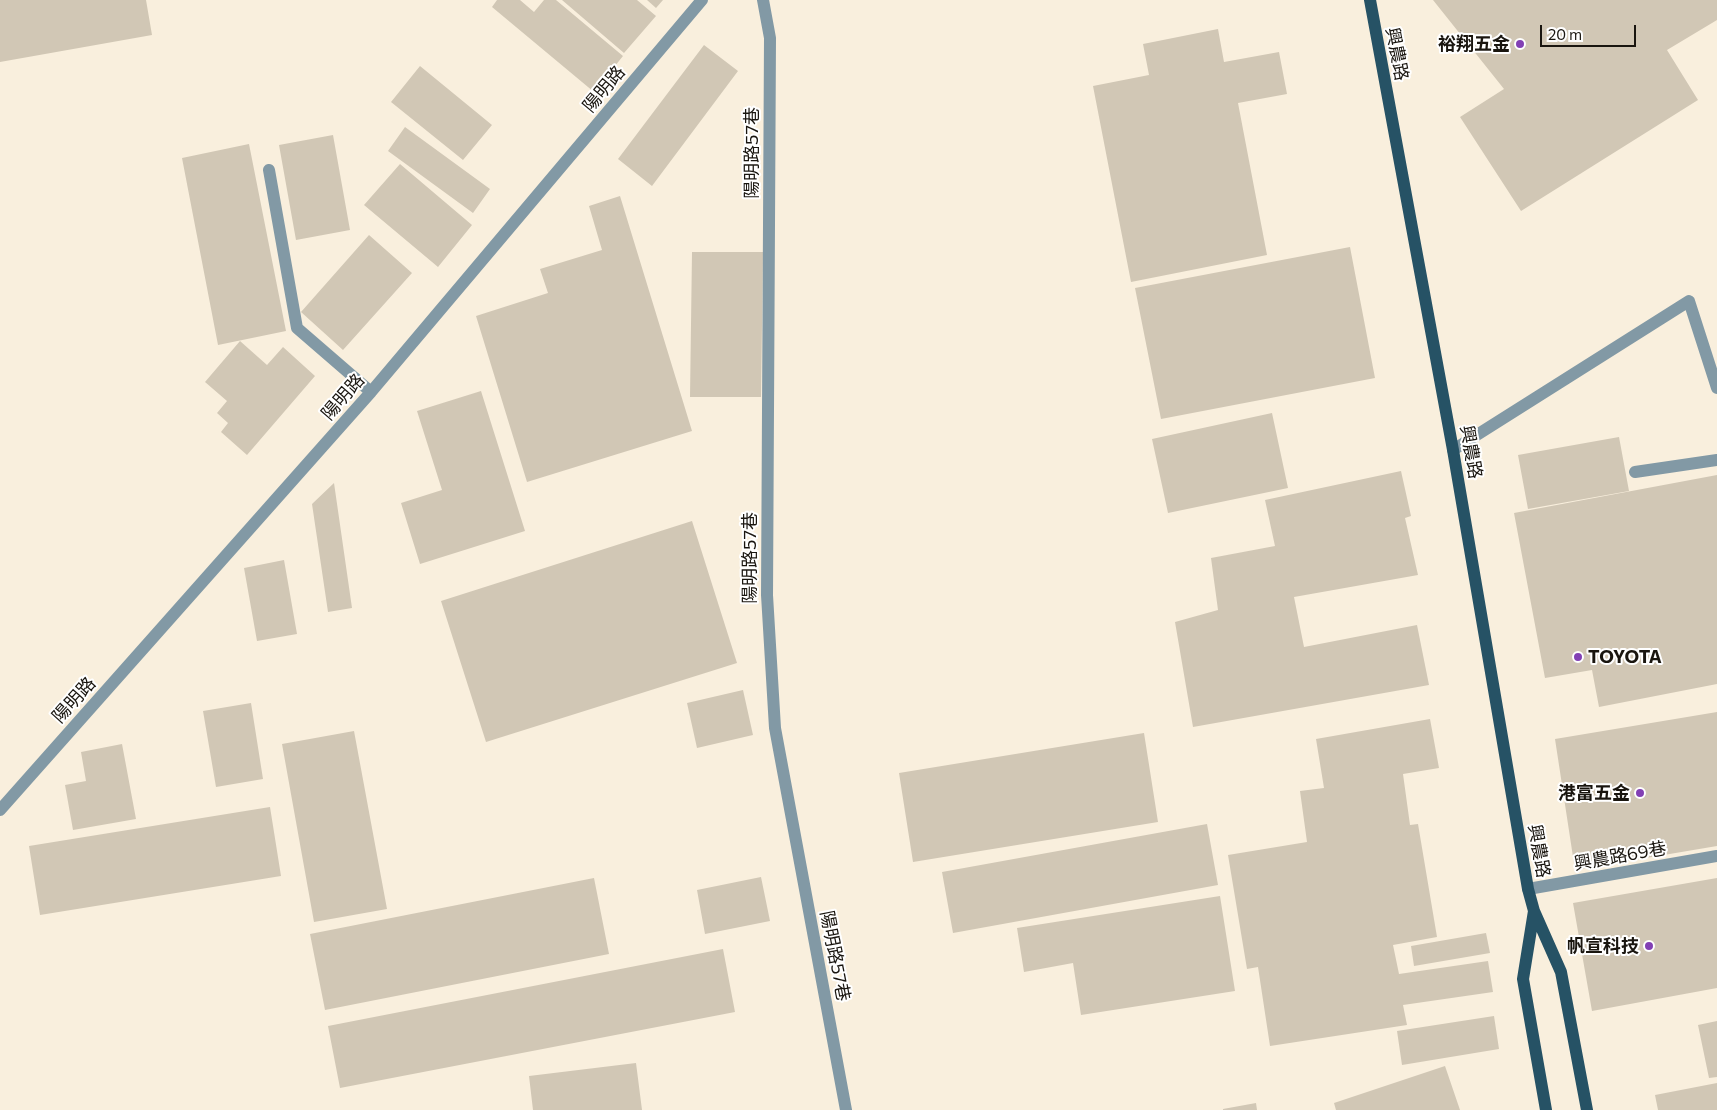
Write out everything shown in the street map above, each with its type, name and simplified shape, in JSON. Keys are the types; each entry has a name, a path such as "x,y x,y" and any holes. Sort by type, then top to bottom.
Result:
{"main road":[{"name":"興農路","path":"1370,0 1453,450 1528,889 1534,911 1561,972 1587,1110"},
{"name":"興農路","path":"1534,911 1523,979 1546,1110"}],"street":[{"name":"陽明路","path":"0,810 371,392 702,0"},
{"name":"陽明路57巷","path":"762,0 770,38 767,595 775,728 846,1110"},
{"path":"269,170 297,328 371,392"},
{"path":"1453,450 1689,301 1717,388"},
{"path":"1635,472 1717,460"},
{"name":"興農路69巷","path":"1528,889 1717,856"}],"building":[{"path":"0,0 146,0 152,35 0,62"},
{"path":"497,0 520,0 534,12 544,0 556,0 623,56 594,92 492,7"},
{"path":"562,0 637,0 656,16 624,53"},
{"path":"647,0 663,0 656,8"},
{"path":"1433,0 1717,0 1717,20 1667,50 1698,100 1521,211 1460,117 1504,89"},
{"path":"1218,29 1224,62 1279,52 1287,94 1238,103 1267,255 1131,282 1093,86 1149,75 1143,44"},
{"path":"704,45 738,71 652,186 618,159"},
{"path":"420,66 492,125 463,160 391,102"},
{"path":"405,127 490,189 473,213 388,151"},
{"path":"333,135 350,230 296,240 279,145"},
{"path":"249,144 286,331 218,345 182,158"},
{"path":"400,164 472,225 438,267 364,205"},
{"path":"620,196 692,431 527,482 476,316 548,293 540,269 602,250 589,206"},
{"path":"369,235 412,273 343,350 301,312"},
{"path":"1350,247 1375,378 1161,419 1135,288"},
{"path":"692,252 763,252 761,397 690,397"},
{"path":"240,341 267,365 283,347 315,376 247,455 221,432 228,423 217,413 227,401 205,382"},
{"path":"481,391 525,531 420,564 401,503 442,490 417,411"},
{"path":"1272,413 1288,488 1168,513 1152,439"},
{"path":"1619,437 1629,491 1528,509 1518,455"},
{"path":"1401,471 1411,516 1405,518 1418,575 1294,597 1304,647 1417,625 1429,685 1193,727 1175,622 1218,610 1211,558 1275,546 1265,500"},
{"path":"1717,475 1717,684 1599,707 1592,670 1545,678 1514,513"},
{"path":"334,483 352,608 328,612 312,504"},
{"path":"692,521 737,663 486,742 441,601"},
{"path":"284,560 297,634 257,641 244,568"},
{"path":"743,690 753,735 697,748 687,703"},
{"path":"251,703 263,779 216,787 203,711"},
{"name":"港富五金","path":"1717,712 1717,846 1575,870 1555,739"},
{"path":"1430,719 1439,768 1403,774 1410,825 1418,824 1437,937 1393,945 1399,974 1488,961 1493,992 1403,1005 1407,1025 1270,1046 1258,967 1247,969 1228,855 1307,842 1300,791 1324,788 1316,739"},
{"path":"354,731 387,909 314,922 282,744"},
{"path":"1144,733 1158,822 913,862 899,773"},
{"path":"122,744 136,819 73,830 65,785 86,781 81,752"},
{"path":"270,807 281,876 40,915 29,846"},
{"path":"1207,824 1218,885 953,933 942,872"},
{"path":"761,877 770,921 705,934 697,890"},
{"path":"594,878 609,954 325,1010 310,934"},
{"name":"帆宣科技","path":"1717,878 1717,988 1592,1011 1573,903"},
{"path":"1220,896 1235,991 1081,1015 1073,963 1024,972 1017,928"},
{"path":"1486,933 1490,953 1414,966 1411,946"},
{"path":"723,949 735,1012 340,1088 328,1026"},
{"path":"1494,1016 1499,1049 1402,1065 1397,1031"},
{"path":"1717,1021 1717,1077 1709,1078 1698,1025"},
{"path":"636,1063 642,1110 533,1110 529,1076"},
{"path":"1445,1066 1460,1110 1336,1110 1334,1103"},
{"path":"1717,1083 1717,1110 1658,1110 1655,1095"},
{"path":"1256,1103 1257,1110 1223,1110 1223,1109"}],"place":[{"name":"裕翔五金","path":"1520,44"},
{"name":"TOYOTA","path":"1578,657"},
{"name":"港富五金","path":"1640,793"},
{"name":"帆宣科技","path":"1649,946"}]}
